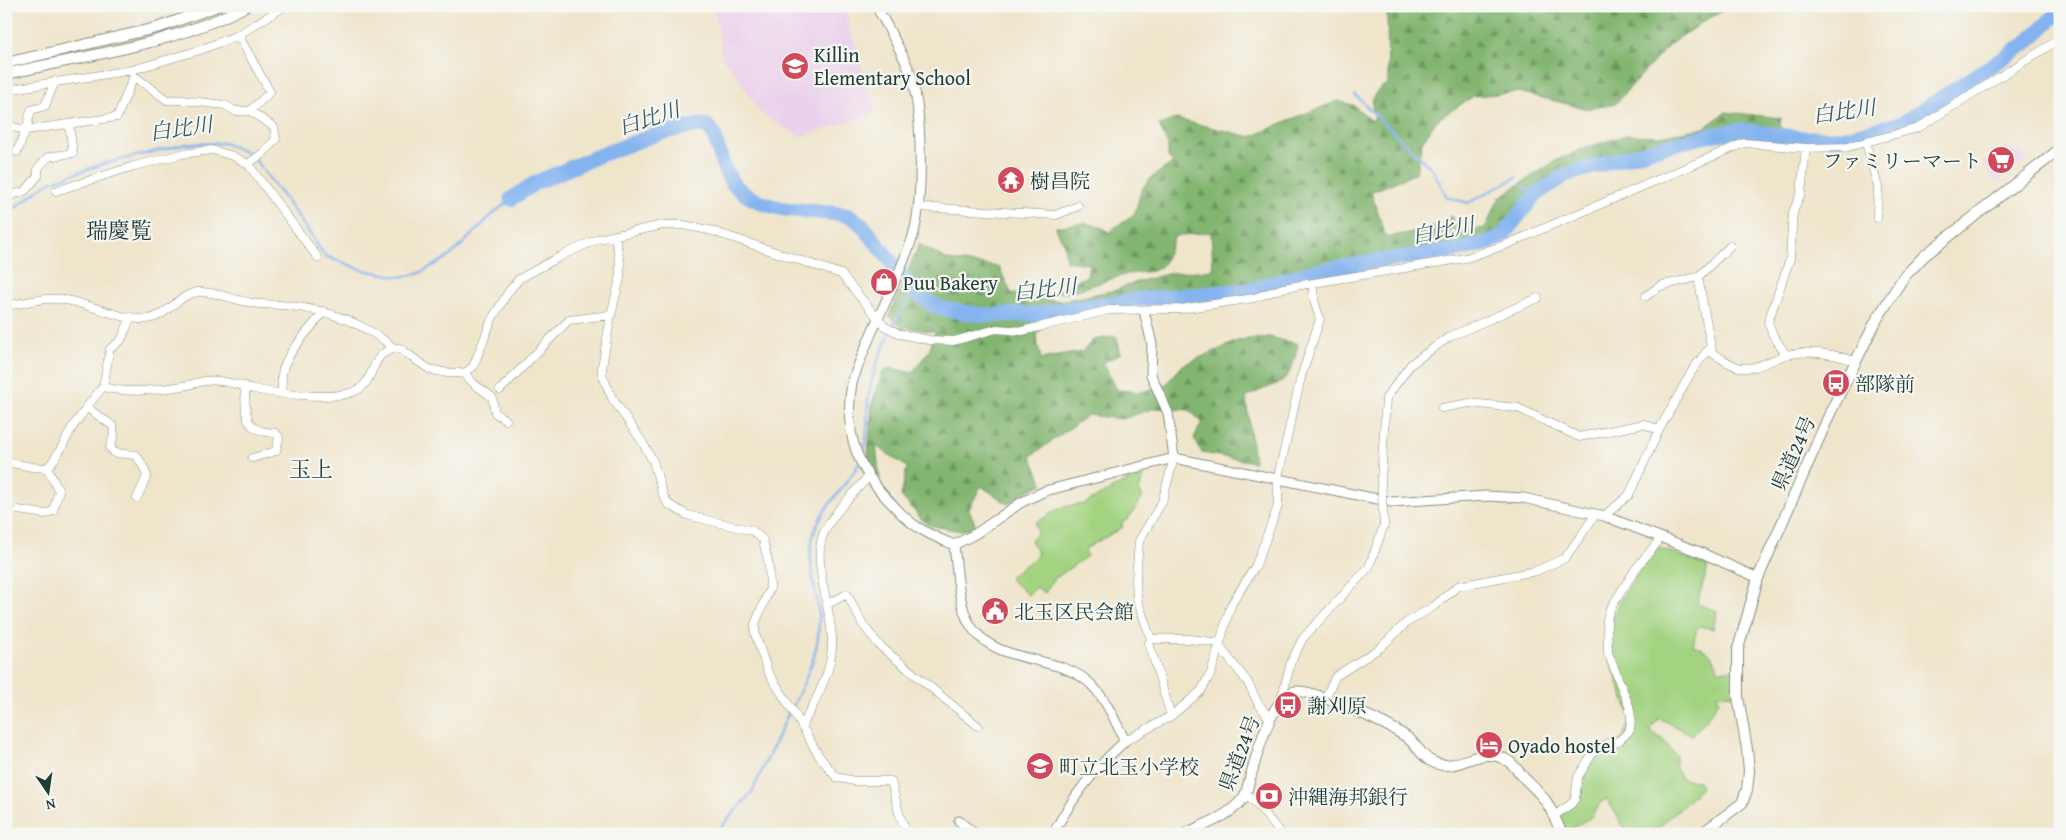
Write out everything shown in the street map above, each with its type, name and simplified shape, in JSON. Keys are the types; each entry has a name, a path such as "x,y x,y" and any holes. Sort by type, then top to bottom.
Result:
{"main road":[{"path":"6,63 142,32 193,16 217,6"},
{"path":"6,74 198,28 246,6"},
{"name":"県道24号","path":"1701,834 1742,803 1748,790 1747,749 1738,697 1738,649 1758,578 1788,507 1855,361 1889,298 1913,267 1947,237 2060,149"},
{"name":"県道24号","path":"1185,834 1228,814 1240,803 1246,794 1270,719 1281,700 1294,692 1304,691 1326,698 1406,736 1428,760 1438,764 1448,766 1476,756 1488,754 1499,756 1510,763 1546,801 1562,834"}],"street":[{"path":"6,90 55,81 133,73 238,35 285,6"},
{"path":"876,6 897,42 910,72 920,137 918,207 912,238 893,282 881,323 854,376 850,393 848,419 857,455 866,475 908,521 921,530 954,545"},
{"path":"238,35 270,92 250,111"},
{"path":"6,306 55,298 131,317 147,319 157,316 189,294 202,292 254,304 288,305 324,311 349,320 386,341 394,348 403,350 429,369 447,373 464,373 473,367 492,319 509,291 520,279 576,248 598,239 663,225 683,225 709,230 841,274 881,323 900,334 929,340 954,341 996,329 1022,331 1109,310 1181,309 1254,298 1283,288 1466,258 1505,245 1744,143 1806,148 1848,147 1918,128 2060,39"},
{"path":"133,73 167,100 225,105 235,112 250,111 274,127 276,139 249,163"},
{"path":"13,126 26,130 117,117 133,73"},
{"path":"17,152 26,130 31,110 45,106 55,81"},
{"path":"6,197 25,191 38,176 38,168 48,157 74,153 69,124"},
{"path":"1866,143 1878,187 1877,218"},
{"path":"1786,355 1773,335 1768,322 1790,259 1793,212 1801,192 1806,148"},
{"path":"56,191 134,166 182,154 212,150 249,163 318,258"},
{"path":"918,207 1056,215 1078,206"},
{"path":"615,235 620,264 620,278 602,367 604,382 612,398 642,440 653,461 663,495 668,504 687,515 753,531 763,540 769,565 770,588 755,624 755,634 768,672 819,756 836,777 854,782 891,781 899,813 907,834"},
{"path":"1646,296 1660,286 1698,277 1730,246"},
{"path":"1698,277 1712,352"},
{"path":"1053,834 1069,804 1109,755 1125,741 1171,716 1202,691 1211,673 1231,605 1256,565 1278,506 1278,477 1301,377 1320,319 1315,304 1312,284"},
{"path":"1281,700 1291,662 1303,638 1370,567 1384,525 1381,481 1386,398 1411,364 1449,337 1538,298"},
{"path":"282,392 281,380 284,368 294,350 324,311"},
{"path":"1144,311 1152,344 1151,375 1168,413 1174,458 1162,502 1139,541 1136,579 1137,599 1151,639 1149,643 1171,716"},
{"path":"500,390 569,320 611,315"},
{"path":"6,462 47,468 57,458 71,430 86,407 103,387 110,349 121,340 131,317"},
{"path":"103,387 116,390 145,390 183,386 206,381 282,392 330,396 352,393 362,387 379,355 394,348"},
{"path":"1326,698 1336,676 1380,648 1406,623 1434,606 1458,586 1536,572 1565,558 1600,515 1629,495 1659,430 1692,371 1707,350 1738,367 1750,368 1786,355 1799,354 1833,355 1855,361"},
{"path":"464,373 474,384 492,398 495,413 506,420"},
{"path":"245,386 246,418 253,428 262,432 276,433 279,438 276,451 252,458"},
{"path":"1442,408 1469,403 1518,408 1579,437 1644,424 1659,430"},
{"path":"86,407 113,426 114,435 110,448 115,453 136,455 143,466 147,476 137,498"},
{"path":"954,545 975,534 1022,502 1045,492 1174,458 1278,477 1392,502 1486,496 1523,498 1600,515 1702,553 1758,578"},
{"path":"18,510 45,514 53,510 59,490 47,468"},
{"path":"802,727 822,685 831,656 832,634 821,561 821,541 824,533 866,475"},
{"path":"1554,816 1572,804 1575,799 1578,777 1594,752 1599,747 1619,741 1630,730 1631,717 1627,699 1608,653 1607,619 1610,609 1637,567 1661,538"},
{"path":"954,545 966,615 979,636 998,649 1053,664 1087,681 1108,708 1125,741"},
{"path":"828,604 847,594 863,625 880,646 978,726"},
{"path":"1151,639 1190,639 1220,645 1247,681 1258,703 1270,719"},
{"path":"1246,794 1258,805 1281,834"},
{"path":"959,822 975,834"}],"shaded area":[{"name":"Killin Elementary School","path":"713,6 843,6 876,113 800,137 759,112 736,74 721,57 720,37"},
{"path":"2001,149 2020,150 2027,159 1997,182 1983,163"}],"green space":[{"path":"1387,6 1732,6 1704,21 1670,44 1615,104 1587,109 1519,92 1474,96 1437,120 1422,142 1416,173 1371,192 1386,238 1441,225 1451,215 1458,232 1485,228 1500,197 1557,160 1588,147 1627,135 1659,136 1704,128 1726,112 1781,118 1780,128 1716,128 1655,142 1551,175 1531,190 1503,238 1483,247 1448,256 1325,275 1242,295 1090,308 1052,317 1036,335 1041,359 1082,352 1093,340 1116,336 1121,353 1103,363 1117,390 1142,392 1166,384 1183,365 1240,340 1269,337 1298,344 1295,358 1287,376 1282,381 1246,397 1254,462 1202,453 1194,438 1202,422 1189,410 1155,408 1122,419 1088,415 1031,456 1043,484 1027,491 1008,504 981,486 969,509 976,526 961,531 927,525 901,496 907,467 876,446 880,480 868,455 872,404 883,371 891,368 912,373 929,351 935,332 902,327 889,316 919,244 948,260 999,267 1011,293 1038,299 1062,301 1116,290 1171,273 1213,270 1211,232 1175,236 1163,265 1154,271 1127,274 1068,293 1053,292 1087,276 1089,264 1066,261 1064,243 1056,227 1091,224 1110,233 1131,217 1135,212 1141,192 1147,183 1173,163 1168,157 1168,145 1159,125 1176,119 1251,137 1338,101 1353,105 1372,121 1375,116 1372,106 1374,97 1379,89 1388,84"},
{"path":"1144,476 1139,491 1143,497 1128,519 1121,523 1123,527 1085,549 1087,556 1053,580 1045,593 1036,587 1028,595 1009,578 1038,555 1031,540 1038,532 1035,523 1062,507 1084,504 1129,480"},
{"path":"1658,547 1708,567 1697,604 1717,611 1713,629 1700,626 1697,628 1693,645 1710,654 1719,671 1737,669 1737,694 1716,695 1719,701 1692,735 1659,718 1650,730 1663,740 1676,756 1675,764 1682,779 1698,781 1701,788 1658,829 1649,834 1639,834 1637,832 1628,834 1607,799 1601,802 1590,818 1563,833 1554,816 1570,806 1579,777 1591,755 1622,739 1631,718 1611,663 1611,620 1623,596"}],"waterway":[{"name":"白比川","path":"511,199 535,183 598,156 660,133 699,125 707,126 713,132 724,168 733,184 746,195 764,204 784,209 840,214 852,217 863,226 915,292 933,305 944,309 983,315 1033,314 1142,299 1250,290 1310,272 1459,250 1488,243 1503,235 1535,195 1565,175 1661,147 1741,130 1801,138 1841,138 1902,123 2025,44 2060,11"},
{"path":"1355,95 1433,170 1447,197 1468,203 1517,177"},
{"name":"白比川","path":"6,208 15,208 48,183 103,164 186,144 224,143 251,154 325,256 363,270 400,277 418,274 450,256 511,199"},
{"path":"1523,186 1535,195"},
{"path":"862,456 866,443 870,389 879,359 899,315 915,292"},
{"path":"793,706 817,646 819,621 811,561 811,546 814,534 824,512 859,463"},
{"path":"715,834 752,792 790,710"}],"place":[{"name":"Killin Elementary School","path":"795,66"},
{"name":"ファミリーマート","path":"2001,160"},
{"name":"樹昌院","path":"1011,180"},
{"name":"Puu Bakery","path":"884,282"},
{"name":"部隊前","path":"1836,383"},
{"name":"北玉区民会館","path":"995,611"},
{"name":"謝刈原","path":"1288,705"},
{"name":"Oyado hostel","path":"1489,745"},
{"name":"町立北玉小学校","path":"1040,766"},
{"name":"沖縄海邦銀行","path":"1269,796"}],"district":[{"name":"瑞慶覧","path":"119,230"},
{"name":"玉上","path":"311,469"}]}
